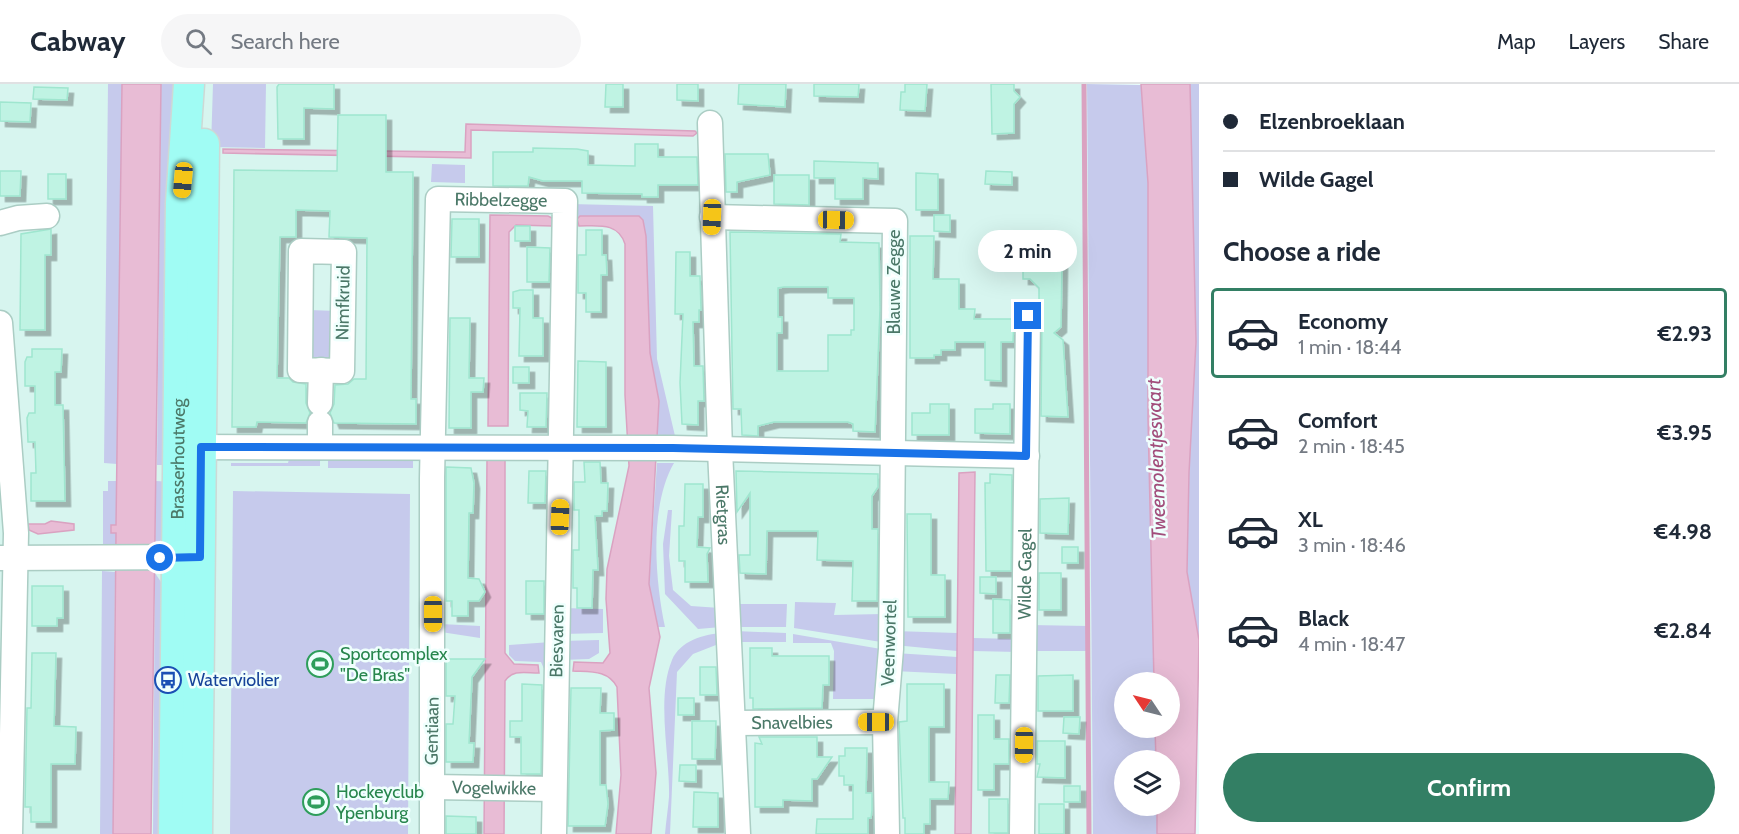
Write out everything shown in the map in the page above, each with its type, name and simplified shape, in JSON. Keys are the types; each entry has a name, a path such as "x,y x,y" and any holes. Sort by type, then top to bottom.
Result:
{"main road":[{"name":"Brasserhoutweg","path":"189,84 181,202 189,447"},
{"name":"Brasserhoutweg","path":"174,834 179,557 189,447 205,84"},
{"name":"Brasserhoutweg","path":"179,557 197,834"}],"street":[{"name":"Rietgras","path":"710,123 720,450 735,723 738,834"},
{"name":"Ribbelzegge","path":"433,448 438,199 565,201 562,449"},
{"path":"0,223 18,218 47,216"},
{"name":"Blauwe Zegge","path":"712,217 895,221 891,453"},
{"name":"Nimfkruid","path":"301,251 344,252 342,371 321,370 300,370 301,251"},
{"name":"Wilde Gagel","path":"1022,834 1028,316"},
{"path":"0,323 8,558 10,834"},
{"path":"320,447 321,370"},
{"path":"189,447 673,448 1026,456"},
{"name":"Gentiaan","path":"432,834 433,448"},
{"name":"Biesvaren","path":"554,834 562,449"},
{"name":"Veenwortel","path":"887,834 885,722 891,649 891,453"},
{"path":"8,558 179,557"},
{"name":"Snavelbies","path":"735,723 885,722"},
{"name":"Vogelwikke","path":"432,787 554,789"}],"shaded area":[{"path":"0,84 1087,84 1093,834 0,834"},
{"path":"108,84 122,84 117,464 104,463"},
{"path":"161,84 186,84 173,465 157,465"},
{"path":"213,84 266,84 265,148 211,147"},
{"path":"1087,84 1141,85 1148,183 1148,418 1154,672 1114,672 1114,738 1155,738 1156,750 1114,750 1114,816 1157,816 1157,834 1093,834"},
{"path":"1190,84 1199,84 1199,640 1187,572 1189,473 1196,343"},
{"path":"432,164 465,165 465,183 431,182"},
{"path":"570,204 653,206 657,359 675,436 656,436 659,401 650,353 639,216 580,216 577,222 571,221"},
{"path":"309,310 336,311 330,359 320,361 311,357"},
{"path":"290,455 320,455 320,466 231,466 231,463 288,463"},
{"path":"328,455 413,457 413,468 328,468"},
{"path":"657,463 674,463 666,480 661,500 656,544 661,608 665,627 658,627 649,584"},
{"path":"108,481 117,481 116,525 111,525 111,532 116,533 116,546 103,546 103,491 108,491"},
{"path":"156,481 173,482 165,537 155,545"},
{"name":"Sportcomplex \"De Bras\"","path":"233,491 410,494 408,834 230,834"},
{"path":"668,510 672,510 669,556 673,590 691,606 720,608 721,627 698,629 665,594 663,544"},
{"path":"102,571 115,572 113,834 100,834"},
{"path":"155,573 165,588 169,834 153,834"},
{"path":"795,602 836,603 834,615 883,614 881,642 794,628"},
{"path":"740,604 787,604 786,627 734,627"},
{"path":"562,608 603,609 603,633 563,634"},
{"path":"441,624 480,626 480,638 441,632"},
{"path":"1030,625 1088,626 1087,651 1029,651"},
{"path":"735,631 786,633 786,642 735,642"},
{"path":"894,631 957,633 957,651 894,645"},
{"path":"722,633 721,643 693,654 677,672 670,834 665,834 669,797 664,709 667,675 676,653 687,643 700,637"},
{"path":"793,634 881,649 881,699 833,699 834,651 831,643 793,643"},
{"path":"973,638 1019,639 1018,652 973,651"},
{"path":"599,640 599,653 589,659 562,660 561,641"},
{"path":"551,642 545,671 541,662 515,661 509,655 509,645"},
{"path":"895,653 957,657 956,674 894,671"}],"water":[{"path":"122,84 161,84 151,834 113,834 116,533 111,533 111,525 116,525"},
{"name":"Tweemolentjesvaart","path":"1141,84 1190,84 1196,342 1189,473 1187,572 1199,640 1195,834 1157,834 1157,816 1180,816 1180,750 1156,750 1155,738 1180,738 1180,672 1154,672 1148,418 1148,183"},
{"path":"466,124 695,131 697,133 693,136 471,130 471,158 223,153 223,149 465,152"},
{"path":"490,215 548,216 554,219 552,226 516,225 509,232 508,426 488,426"},
{"path":"580,216 639,216 643,220 646,236 650,353 659,401 649,584 660,637 649,688 656,773 651,834 616,834 621,775 617,687 609,677 604,675 573,671 574,662 603,663 610,653 606,599 607,569 629,466 625,395 625,244 618,232 612,229 600,226 579,226 577,219"},
{"path":"487,459 505,459 505,653 514,664 538,665 539,673 516,673 505,681 504,834 484,834"},
{"path":"975,472 971,834 955,834 959,473"},
{"path":"51,521 74,524 74,530 38,534 29,530 28,524 45,524"}],"building":[{"path":"279,84 334,84 334,109 304,108 304,139 278,139 277,87"},
{"path":"606,84 623,84 623,107 605,107"},
{"path":"677,84 698,84 698,101 677,100"},
{"path":"739,84 786,84 785,107 738,104"},
{"path":"814,84 859,84 858,97 814,96"},
{"path":"905,84 927,84 925,111 900,110 901,92 905,92"},
{"path":"991,84 1014,84 1014,91 1020,97 1014,104 1014,133 992,134"},
{"path":"34,87 68,88 67,100 33,99"},
{"path":"0,102 31,103 30,122 0,121"},
{"path":"338,115 386,115 386,172 413,172 411,399 416,399 416,424 334,423 330,413 334,404 335,385 348,384 354,379 366,379 367,238 329,237 330,211 296,210 296,237 280,237 277,378 289,378 293,382 306,384 306,403 310,413 306,423 257,422 256,427 232,427 234,170 337,171"},
{"path":"635,144 658,144 658,157 697,157 698,185 658,185 658,197 642,197 642,194 582,193 582,181 543,181 529,177 528,186 493,186 493,152 533,152 533,148 577,149 588,151 588,165 635,166"},
{"path":"725,154 768,154 770,175 737,182 737,192 726,192"},
{"path":"814,161 878,163 878,179 863,178 863,199 835,199 835,178 814,178"},
{"path":"0,171 21,171 20,196 0,196"},
{"path":"986,171 1012,172 1012,185 985,184"},
{"path":"916,173 938,174 938,210 916,210"},
{"path":"48,174 66,174 66,199 48,199"},
{"path":"774,175 809,175 809,205 774,204"},
{"path":"934,215 950,215 950,232 934,231"},
{"path":"452,219 479,219 479,257 451,257"},
{"path":"515,226 530,226 530,241 515,241"},
{"path":"51,229 51,255 45,255 45,330 20,330 21,234"},
{"path":"586,230 602,230 602,255 606,255 607,275 601,275 601,312 586,312 586,293 578,293 578,255 586,255"},
{"path":"730,232 841,234 840,242 879,243 880,309 875,432 853,431 853,424 848,422 774,422 758,426 758,436 742,435 741,409 733,409","holes":["828,287 828,298 854,298 854,330 851,330 851,335 828,335 828,371 777,371 777,333 782,333 782,317 778,317 778,288"]},
{"path":"910,236 934,236 933,279 959,279 959,309 975,309 974,319 1014,319 1013,342 1001,342 1001,381 985,380 985,342 955,342 955,350 941,350 941,355 934,355 934,358 910,358"},
{"path":"527,247 550,248 549,282 527,282"},
{"path":"676,252 690,252 690,276 700,276 701,310 699,310 699,322 693,322 694,366 703,366 704,401 698,401 698,425 682,424 680,383 683,314 675,314"},
{"path":"1062,262 1061,327 1054,333 1063,340 1068,417 1041,416 1042,316 1039,307 1039,288 1030,279 1023,279 1023,263"},
{"path":"533,290 533,318 543,318 543,356 519,356 520,308 513,308 513,292"},
{"path":"450,318 470,318 469,378 484,378 483,392 471,392 471,428 449,428"},
{"path":"32,349 62,349 61,372 55,372 55,405 63,405 65,501 31,501 31,473 36,473 35,442 28,442 27,418 29,413 35,413 35,386 25,386 25,362 27,357 32,357"},
{"path":"578,361 606,362 606,427 577,427"},
{"path":"513,367 529,367 529,383 513,383"},
{"path":"520,393 547,393 546,427 527,427 528,411 520,410"},
{"path":"930,404 949,404 949,435 912,435 912,413 930,413"},
{"path":"993,404 1010,404 1010,434 975,433 975,409 993,409"},
{"path":"584,462 600,462 601,483 608,483 607,511 602,511 602,516 595,516 598,570 593,570 592,608 577,608 577,588 573,588 573,550 579,550 579,510 574,510 574,482 585,482"},
{"path":"446,467 471,468 474,483 473,513 469,513 468,578 479,579 485,592 479,601 468,601 468,616 452,616 452,601 446,601"},
{"path":"529,471 546,471 545,503 528,503"},
{"path":"736,471 878,474 878,487 872,496 872,529 878,529 877,601 852,601 853,561 817,560 818,531 767,531 766,574 740,573 739,555 750,555 750,493 737,512"},
{"path":"990,474 1012,475 1011,571 986,571 985,483 990,483"},
{"path":"685,484 703,484 703,517 698,517 697,547 710,548 707,554 708,582 685,582 685,561 679,561 679,526 684,526"},
{"path":"1069,498 1068,534 1040,533 1040,499"},
{"path":"907,514 931,514 931,575 945,575 945,617 908,617"},
{"path":"1062,547 1078,547 1078,563 1062,563"},
{"path":"1039,573 1061,573 1061,610 1039,610"},
{"path":"980,577 996,577 996,594 980,593"},
{"path":"526,581 544,581 544,614 526,614"},
{"path":"32,586 63,586 63,618 57,618 57,626 32,626"},
{"path":"993,599 1010,600 1010,633 993,633"},
{"path":"750,648 772,648 772,656 829,656 829,685 823,685 822,708 753,709 753,698 750,698"},
{"path":"32,653 56,653 54,726 76,727 75,764 51,764 51,822 31,822 31,807 25,807 27,708 31,708"},
{"path":"446,659 485,659 472,677 469,743 474,743 473,762 446,762 446,724 453,724 455,696 446,696"},
{"path":"700,667 716,667 717,695 700,695"},
{"path":"996,675 1010,675 1009,703 995,703"},
{"path":"1073,675 1073,711 1038,711 1038,676"},
{"path":"522,684 542,685 541,774 521,774 521,737 510,737 510,721 522,721"},
{"path":"907,684 944,684 944,727 929,727 929,782 949,782 948,799 930,799 930,824 924,824 924,834 905,834 905,818 903,818 899,722 907,721"},
{"path":"571,688 601,688 600,713 614,713 614,730 600,731 600,785 606,785 608,804 605,826 568,826"},
{"path":"678,698 694,698 694,715 678,715"},
{"path":"978,715 994,715 994,739 1009,739 1009,764 994,764 994,790 978,790"},
{"path":"1064,717 1080,717 1079,734 1063,733"},
{"path":"692,721 716,721 715,759 692,759"},
{"path":"759,737 817,737 817,757 832,757 817,779 812,779 812,801 783,800 783,807 755,807 755,743 762,744"},
{"path":"1037,741 1065,741 1065,778 1037,777 1040,764 1037,764"},
{"path":"845,748 867,748 866,793 872,793 868,834 816,834 817,819 853,819 853,785 844,785 844,776 839,776 839,756 845,756"},
{"path":"680,765 696,765 696,782 679,781"},
{"path":"1064,786 1080,786 1080,802 1064,802"},
{"path":"694,792 718,793 718,827 693,827"},
{"path":"989,799 1008,799 1008,833 989,833"},
{"path":"1039,804 1064,804 1064,834 1039,834"},
{"path":"446,816 476,817 476,834 446,834"}],"waterway":[{"path":"1084,84 1089,834"}],"place":[{"name":"Sportcomplex \"De Bras\"","path":"320,664"},
{"name":"Waterviolier","path":"168,680"},
{"name":"Hockeyclub Ypenburg","path":"316,802"}],"route":[{"path":"160,558 200,557 201,447 673,448 1026,456 1028,316"}]}
